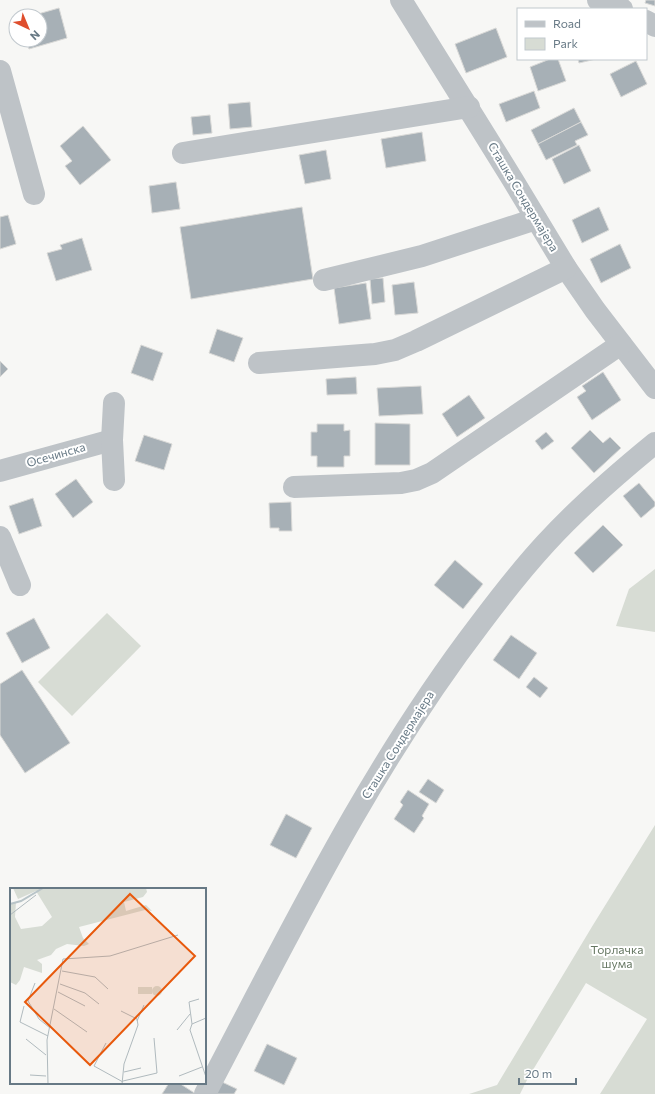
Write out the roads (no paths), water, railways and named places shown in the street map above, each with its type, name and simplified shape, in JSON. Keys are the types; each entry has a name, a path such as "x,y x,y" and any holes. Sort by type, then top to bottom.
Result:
{"street":[{"name":"Сташка Сондермајера","path":"402,0 566,268 655,388"},
{"path":"598,0 611,3 620,8"},
{"path":"0,71 34,194"},
{"path":"183,153 469,108"},
{"path":"324,280 422,256 536,219"},
{"path":"259,363 375,354 394,350 416,341 566,268"},
{"path":"294,487 401,483 416,480 432,473 621,344"},
{"path":"114,403 112,440 114,480"},
{"name":"Осечинска","path":"0,471 112,440"},
{"name":"Сташка Сондермајера","path":"205,1094 349,824 385,762 448,666 516,576 546,543 595,494 655,443"},
{"path":"0,537 20,586"}],"park label":[{"name":"Торлачка шума","path":"617,957"}]}
